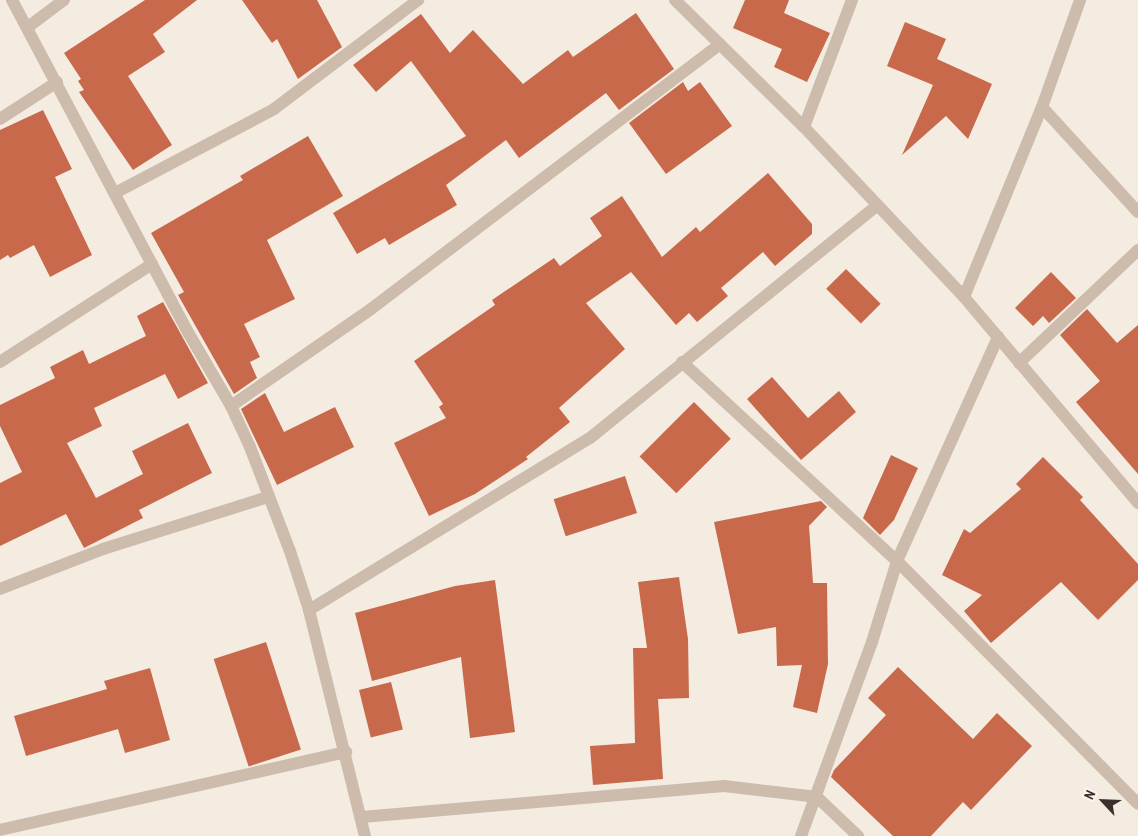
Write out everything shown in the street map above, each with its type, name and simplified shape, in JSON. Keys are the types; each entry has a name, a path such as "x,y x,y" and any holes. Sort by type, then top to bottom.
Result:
{"street":[{"path":"12,0 152,264 231,406 290,551 308,610 346,752 365,836"},
{"path":"28,27 64,0"},
{"path":"115,193 274,109 418,0"},
{"path":"675,0 804,127 964,296 1138,503"},
{"path":"804,127 852,0"},
{"path":"964,296 1042,107 1080,0"},
{"path":"231,406 371,309 720,44"},
{"path":"0,119 57,82"},
{"path":"1042,107 1138,212"},
{"path":"308,610 590,438 682,362 773,293 878,205"},
{"path":"1020,363 1138,250"},
{"path":"0,362 152,264"},
{"path":"801,836 817,797 872,642 898,561 998,337"},
{"path":"682,362 898,561 1138,804"},
{"path":"0,589 103,550 268,496"},
{"path":"1,836 0,831 346,752"},
{"path":"362,816 724,786 817,797 858,836"}],"building":[{"path":"145,0 197,0 153,34 165,52 128,76 172,145 133,170 79,92 84,90 78,81 81,79 64,53"},
{"path":"242,0 317,0 342,47 298,79 277,39 272,43"},
{"path":"745,0 789,0 784,13 830,33 807,82 774,67 782,49 733,28"},
{"path":"636,13 674,69 619,110 606,93 519,158 506,140 446,185 457,205 389,245 385,238 357,254 333,213 466,136 411,61 376,92 353,65 421,14 450,53 473,30 523,84 568,50 573,57"},
{"path":"905,22 946,39 937,59 992,84 968,139 946,116 902,155 933,85 887,66"},
{"path":"683,82 688,91 700,82 732,126 666,174 629,123"},
{"path":"43,110 72,169 55,177 92,255 50,277 34,245 10,258 8,255 0,260 0,130"},
{"path":"308,136 343,196 267,240 295,299 244,324 260,357 250,362 257,378 234,394 178,295 184,292 151,233 243,180 240,176"},
{"path":"768,173 812,224 812,234 775,266 763,252 721,288 728,296 697,322 689,313 676,325 631,272 586,303 625,349 559,408 570,422 526,457 528,459 475,494 429,516 394,443 446,418 439,407 443,404 414,361 495,305 492,300 554,258 560,266 602,236 590,218 622,196 662,257 696,227 700,232"},
{"path":"846,269 881,304 861,323 826,289"},
{"path":"1051,272 1076,298 1049,323 1043,316 1033,326 1015,308"},
{"path":"163,302 208,383 178,399 165,374 94,408 102,426 67,443 96,498 143,474 132,451 188,423 212,473 139,510 143,518 84,548 66,514 0,546 0,483 22,472 0,426 0,405 55,378 50,367 83,350 89,364 146,336 137,316"},
{"path":"1087,309 1117,343 1138,325 1138,474 1076,402 1100,381 1060,335"},
{"path":"772,377 808,418 839,391 856,412 801,460 747,399"},
{"path":"265,393 284,432 335,407 354,447 277,485 241,409"},
{"path":"694,402 731,439 676,493 640,456"},
{"path":"891,455 918,468 894,520 880,535 863,518"},
{"path":"1043,457 1083,497 1080,500 1138,564 1138,580 1098,620 1061,582 991,643 964,611 982,595 942,575 964,529 970,533 1021,489 1016,484"},
{"path":"625,476 637,513 566,536 554,499"},
{"path":"821,501 827,507 809,526 813,583 827,583 828,664 817,713 793,707 802,665 777,666 776,627 738,634 714,522"},
{"path":"679,577 688,639 689,698 658,699 663,779 593,785 590,746 635,743 633,648 647,648 638,582"},
{"path":"495,580 515,732 470,738 461,657 372,681 355,613 455,586"},
{"path":"266,642 301,749 249,766 214,659"},
{"path":"898,667 973,739 997,713 1032,746 971,810 963,802 931,836 893,836 831,777 834,770 886,715 868,698"},
{"path":"150,668 170,740 125,753 118,729 26,756 14,716 107,689 104,681"},
{"path":"391,682 403,730 371,738 359,690"}]}
